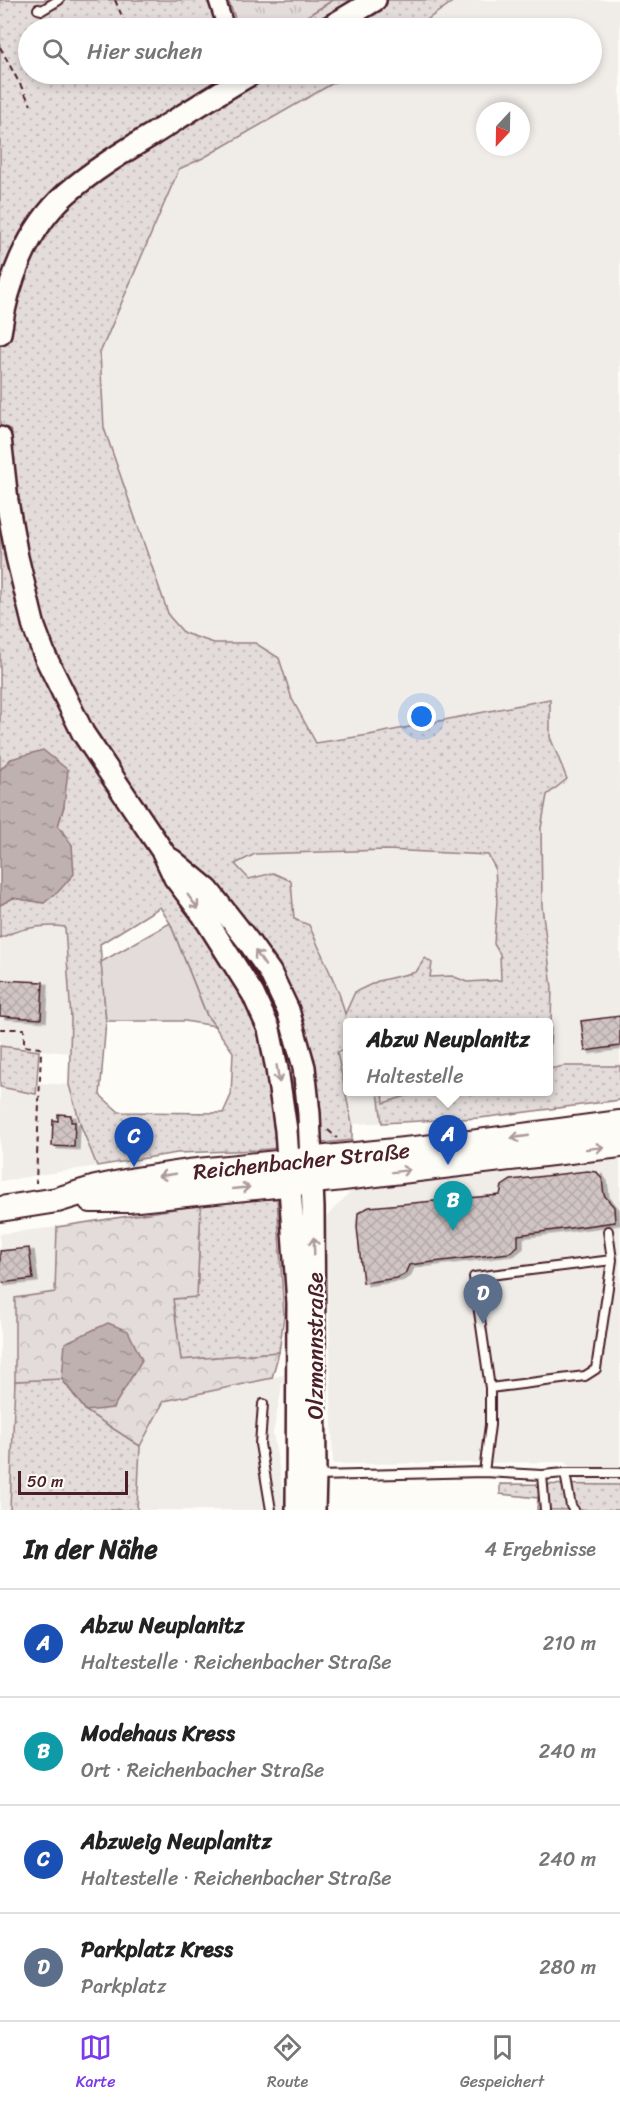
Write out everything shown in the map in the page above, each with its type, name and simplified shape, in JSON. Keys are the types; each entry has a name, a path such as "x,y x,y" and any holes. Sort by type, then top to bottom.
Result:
{"main road":[{"path":"345,18 375,0"},
{"path":"0,333 7,295 16,269 44,219 64,196 123,152 231,84"},
{"name":"Olzmannstraße","path":"0,438 7,501 17,557 34,627 45,656 83,733 163,852 208,890 248,941 275,981 288,1010 304,1067 297,1303 307,1477 314,1510"},
{"name":"Reichenbacher Straße","path":"300,1171 463,1144 620,1123"},
{"name":"Reichenbacher Straße","path":"0,1209 46,1202 135,1180 300,1171 620,1145"},
{"name":"Olzmannstraße","path":"297,1510 307,1477"}],"street":[{"path":"216,0 222,18"}],"lane":[{"path":"38,9 42,10 59,0"},
{"path":"489,1388 585,1376 596,1369 612,1260 608,1231"},
{"path":"484,1472 490,1425 489,1388 474,1276 612,1260"},
{"path":"264,1404 260,1444 271,1510"},
{"path":"307,1477 484,1472 620,1473"},
{"path":"565,1473 571,1506 574,1510"},
{"path":"542,1474 545,1510"}],"path":[{"path":"115,0 123,18"},
{"path":"0,47 18,81"},
{"path":"20,84 31,105"},
{"path":"0,1029 24,1029 24,1046 40,1048 41,1051 46,1202"},
{"path":"324,1126 339,1140"}],"shaded area":[{"path":"455,0 620,0 620,1100 480,1118 352,1124 346,1096 553,1096 553,1018 343,1018 343,1080 328,1007 211,850 104,678 169,616 104,428 100,353 179,169 203,158 332,84 602,84 602,18 429,18"},
{"path":"47,925 65,927 71,1019 70,1053 0,1046 0,938 17,930"},
{"path":"37,1083 69,1085 81,1126 97,1166 0,1181 0,1087 35,1094"},
{"path":"620,1158 620,1485 580,1484 566,1462 333,1464 326,1217 352,1190"},
{"path":"57,1227 55,1292 15,1298 15,1381 10,1510 0,1510 0,1234"},
{"path":"284,1375 273,1433 286,1510 137,1510 140,1446 164,1401"}],"green space":[{"path":"0,0 228,0 235,18 18,18 18,84 332,84 203,158 179,169 100,353 104,428 169,616 184,633 214,643 255,643 279,658 292,699 316,743 369,735 550,699 550,737 567,779 547,795 541,828 542,906 552,988 551,1018 343,1018 343,1051 337,1052 343,1081 343,1096 346,1096 352,1124 352,1140 259,1150 177,1153 97,1166 81,1126 69,1085 71,1019 65,927 31,928 0,938 0,905 13,898 44,903 72,845 58,826 64,806 11,759 0,770","holes":["386,850 488,855 495,868 497,901 494,944 500,954 501,980 467,982 452,976 430,977 432,963 425,958 416,972 378,981 355,992 345,1014 339,993 309,925 294,919 291,881 273,873 249,879 235,864 255,854","160,907 170,923 207,1016 233,1052 231,1095 223,1113 119,1112 100,1095 106,1021 100,944"]},
{"path":"228,0 333,0 304,18 235,18"},
{"path":"333,0 455,0 429,18 304,18"},
{"path":"170,923 207,1016 215,1026 185,1021 106,1021 101,962"},
{"path":"0,1046 39,1051 36,1094 0,1087"},
{"path":"564,1066 620,1066 620,1100 480,1118 382,1123 379,1096 383,1096 384,1103 406,1096 553,1096 553,1068"},
{"path":"277,1199 284,1316 279,1352 181,1360 173,1299 197,1296 201,1205"},
{"path":"201,1205 197,1297 173,1299 181,1360 279,1352 272,1378 164,1401 140,1446 86,1411 62,1379 15,1381 15,1298 55,1292 57,1227"},
{"path":"62,1379 86,1411 140,1446 137,1510 10,1510 15,1381"},
{"path":"500,1484 620,1485 620,1510 537,1510 538,1498 500,1494"}],"water":[{"path":"43,750 68,770 64,806 58,826 72,845 74,874 58,892 44,903 13,898 0,905 0,770 11,759"},
{"path":"108,1323 128,1331 142,1360 113,1408 86,1411 62,1379 65,1343"}],"building":[{"path":"0,980 43,982 41,1019 0,1016"},
{"path":"620,1016 620,1046 585,1051 581,1021"},
{"path":"58,1114 71,1115 71,1122 75,1122 74,1147 52,1146 53,1120 58,1121"},
{"path":"587,1171 597,1172 602,1179 604,1195 614,1207 615,1222 518,1235 518,1246 509,1253 409,1265 405,1274 397,1278 363,1283 357,1227 358,1213 369,1207 500,1195 502,1186 511,1180"},
{"path":"29,1248 33,1279 0,1283 0,1251"}],"place":[{"name":"Abzw Neuplanitz","path":"448,1165"},
{"name":"Abzweig Neuplanitz","path":"134,1167"},
{"name":"Modehaus Kress","path":"453,1231"},
{"name":"Parkplatz Kress","path":"483,1324"}]}
